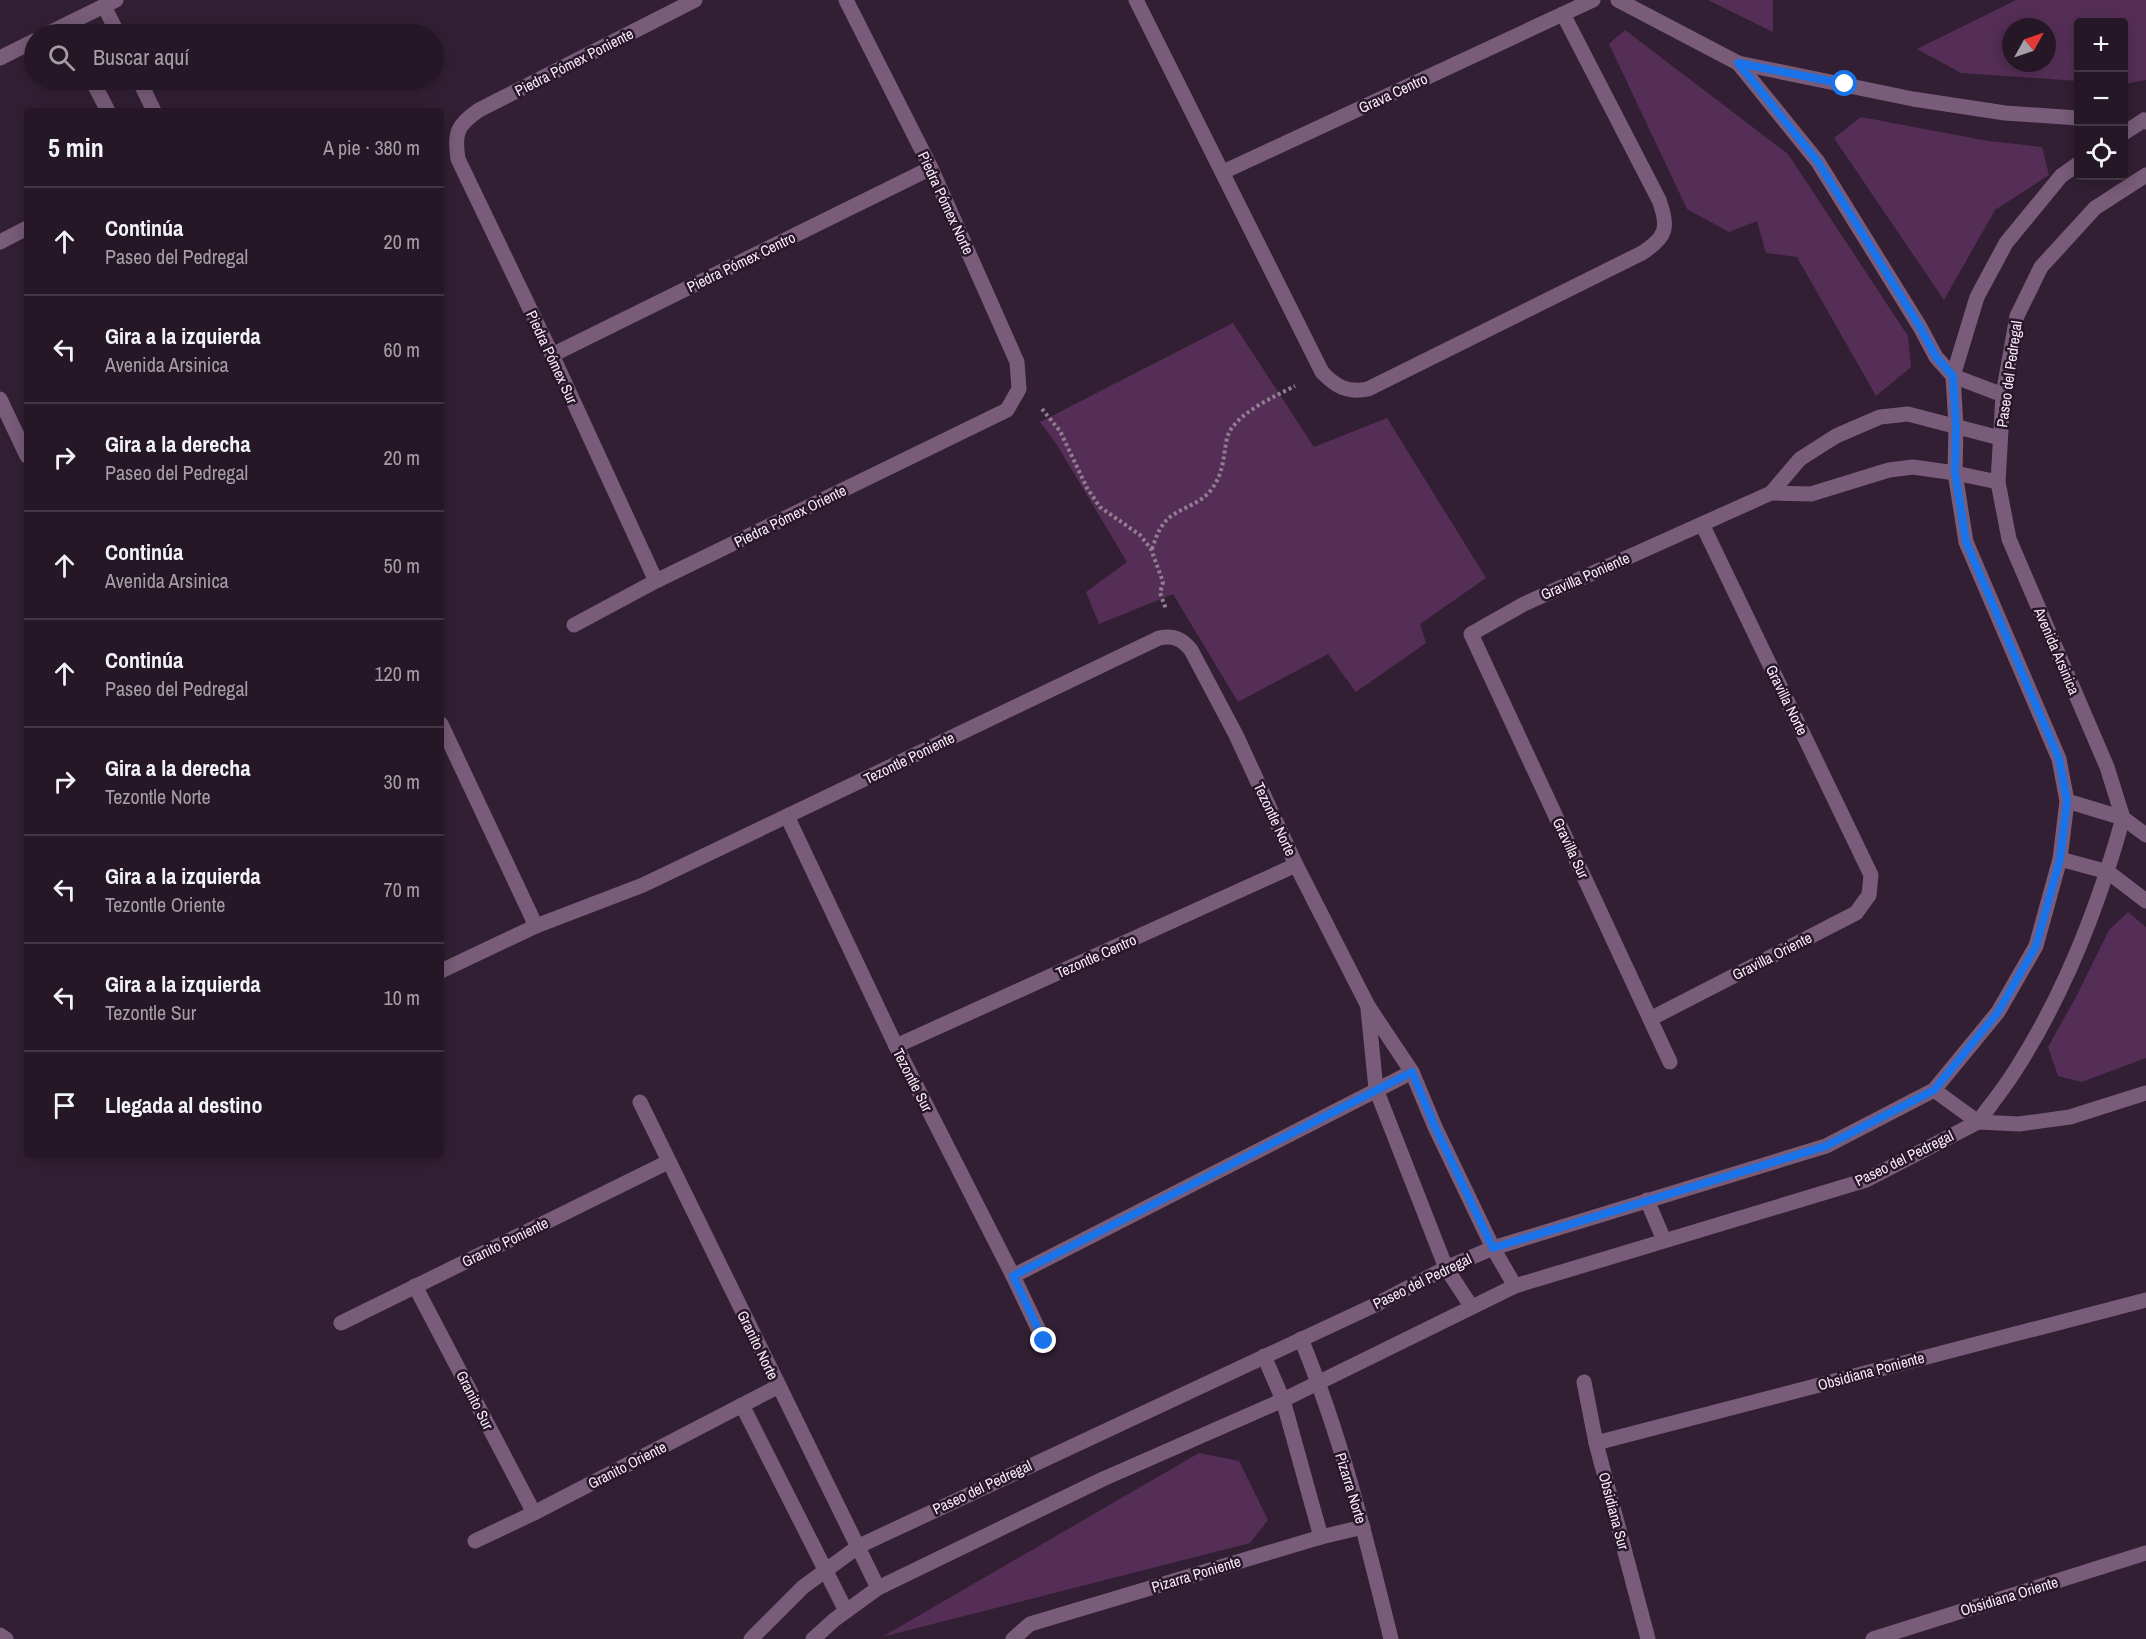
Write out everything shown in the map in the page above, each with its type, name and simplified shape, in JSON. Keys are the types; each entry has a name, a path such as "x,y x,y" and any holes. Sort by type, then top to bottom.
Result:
{"street":[{"name":"Piedra Pómex Poniente","path":"457,130 466,119 479,110 696,0"},
{"name":"Piedra Pómex Norte","path":"846,0 931,168 1017,362 1019,389"},
{"path":"1136,0 1322,372 1332,383 1345,390 1357,391 1368,389 1642,253 1656,244 1665,231 1665,216 1659,200 1563,14"},
{"name":"Grava Centro","path":"1223,172 1593,0"},
{"path":"1618,0 1738,63 1913,99 2005,113 2074,118"},
{"path":"76,24 110,3 115,24"},
{"path":"0,58 24,46"},
{"path":"1738,63 1818,162 1920,327 1936,357 1953,376 2003,395"},
{"path":"97,90 106,108"},
{"path":"144,90 153,108"},
{"path":"2128,119 2145,120"},
{"path":"2128,131 2145,120"},
{"name":"Piedra Pómex Sur","path":"457,130 458,159 552,355 656,581"},
{"path":"2074,167 2061,176 2006,243 1977,297 1953,376 1956,426 1955,472 1966,542 2059,759 2067,801 2123,818 2146,835"},
{"name":"Piedra Pómex Centro","path":"552,355 931,168"},
{"name":"Paseo del Pedregal","path":"1998,482 2003,395 2017,316 2041,267 2095,208 2146,175"},
{"path":"0,242 24,230"},
{"name":"Piedra Pómex Oriente","path":"574,625 656,581 1007,410 1019,389"},
{"path":"0,399 24,450"},
{"path":"1771,493 1800,459 1836,436 1880,417 1908,414 2000,438"},
{"path":"1771,493 1811,494 1889,470 1913,467 1955,472 1998,482"},
{"name":"Avenida Arsinica","path":"1998,482 2009,539 2107,766 2123,818"},
{"name":"Gravilla Poniente","path":"1471,634 1524,604 1771,493"},
{"name":"Gravilla Norte","path":"1702,524 1871,875"},
{"name":"Gravilla Sur","path":"1471,634 1670,1062"},
{"name":"Tezontle Poniente","path":"444,970 536,926 643,885 1160,638 1168,636 1177,638"},
{"name":"Tezontle Norte","path":"1177,638 1185,642 1191,650 1236,735 1296,865 1368,1006 1412,1072 1435,1127 1493,1248 1515,1286"},
{"path":"444,730 536,926"},
{"name":"Paseo del Pedregal","path":"751,1639 802,1587 859,1546 1301,1340 1446,1268 1493,1248 1826,1146 1934,1090 1998,1012 2036,946 2060,859 2067,801"},
{"name":"Tezontle Sur","path":"787,816 896,1046 1044,1341"},
{"name":"Paseo del Pedregal","path":"813,1639 878,1588 1103,1479 1283,1400 1515,1286 1866,1179 1978,1122 2018,1067 2070,969 2108,872 2123,818"},
{"path":"2060,859 2108,872 2146,901"},
{"name":"Tezontle Centro","path":"896,1046 1296,865"},
{"name":"Gravilla Oriente","path":"1650,1019 1856,913 1869,895 1871,875"},
{"name":"Tezontle Norte","path":"1368,1006 1376,1089 1446,1268 1471,1306"},
{"path":"1013,1276 1412,1072"},
{"path":"1934,1090 1978,1122"},
{"name":"Paseo del Pedregal","path":"1978,1122 2019,1124 2070,1117 2146,1093"},
{"name":"Granito Norte","path":"640,1102 878,1588"},
{"name":"Granito Poniente","path":"341,1323 668,1162"},
{"path":"1647,1200 1664,1240"},
{"name":"Granito Sur","path":"416,1286 534,1513"},
{"name":"Obsidiana Poniente","path":"1596,1443 2146,1300"},
{"name":"Pizarra Norte","path":"1301,1340 1319,1382 1363,1527 1391,1639"},
{"path":"1264,1356 1283,1400 1321,1537"},
{"name":"Obsidiana Sur","path":"1584,1382 1596,1443 1648,1639"},
{"name":"Granito Oriente","path":"475,1541 534,1513 779,1386"},
{"path":"742,1405 846,1611"},
{"name":"Pizarra Poniente","path":"1012,1639 1030,1624 1321,1537 1363,1527"},
{"name":"Obsidiana Oriente","path":"1873,1639 2146,1553"},
{"path":"0,1635 6,1639"}],"path":[{"path":"1151,549 1160,528 1170,517 1193,505 1210,492 1220,477 1228,436 1234,425 1272,398 1322,372"},
{"path":"1019,389 1042,409 1060,431 1087,488 1100,507 1140,535 1151,549 1163,582 1160,594 1177,638"}],"shaded area":[{"path":"1708,0 1773,0 1773,32"},
{"path":"2016,0 2146,0 2146,80 2128,83 2128,18 2074,18 2074,81 1961,73 1917,49"},
{"path":"1625,30 1788,154 1908,336 1911,367 1876,396 1797,257 1766,253 1757,221 1729,232 1687,209 1609,44"},
{"path":"1861,117 1988,141 2042,147 2049,175 1995,210 1944,300 1834,138"},
{"path":"1233,323 1314,447 1387,418 1486,578 1420,624 1426,643 1356,692 1328,654 1238,702 1173,594 1099,624 1086,592 1127,562 1057,445 1040,422"},
{"path":"2128,912 2146,927 2146,1058 2082,1082 2058,1076 2048,1047 2109,930"},
{"path":"1199,1453 1239,1461 1268,1520 1250,1543 882,1637"}],"route":[{"path":"1044,1341 1013,1276 1412,1072 1435,1127 1493,1248 1826,1146 1934,1090 1998,1012 2036,946 2060,859 2067,801 2059,759 1966,542 1955,472 1956,426 1953,376 1936,357 1920,327 1818,162 1738,63 1845,84"}]}
